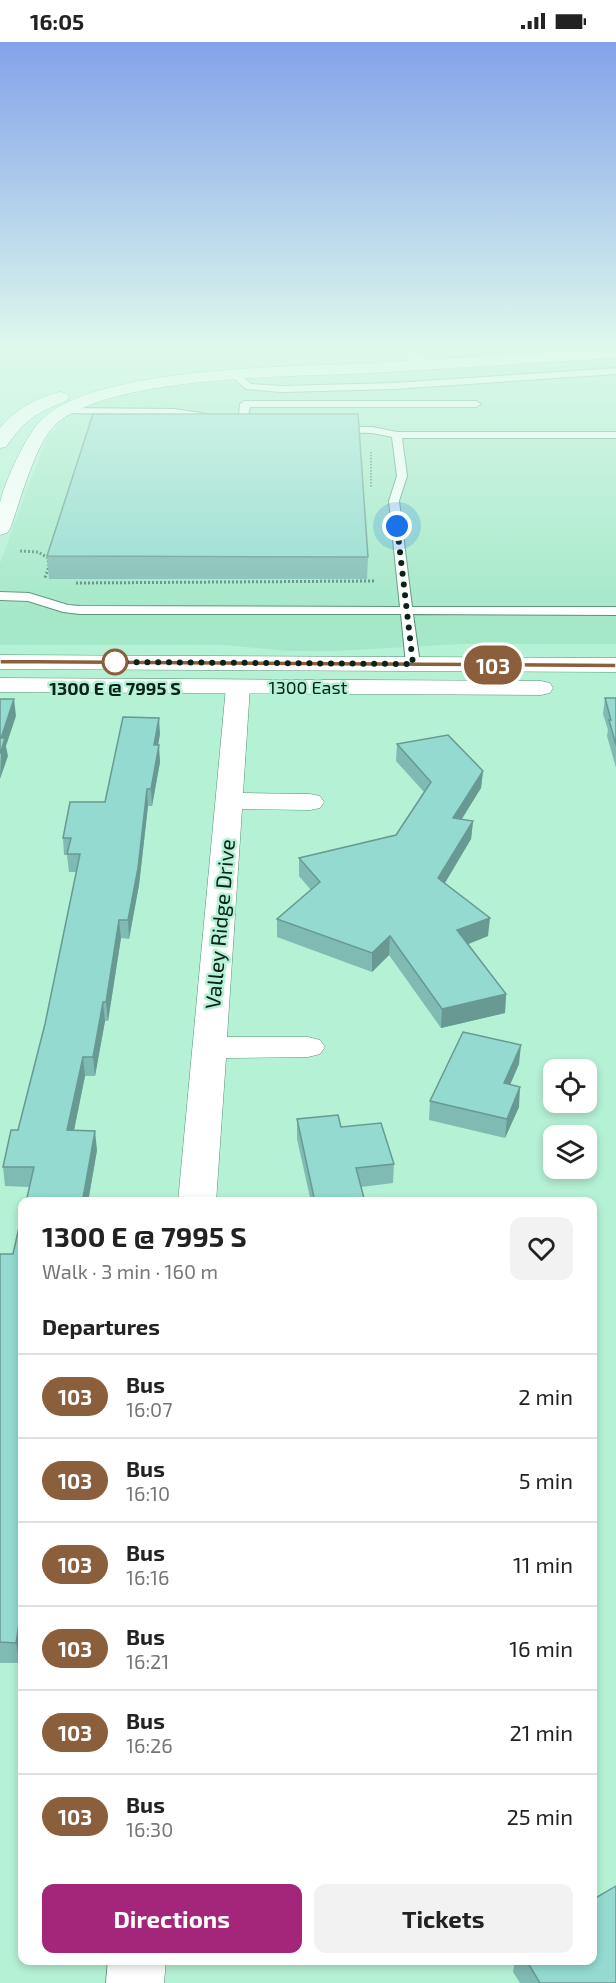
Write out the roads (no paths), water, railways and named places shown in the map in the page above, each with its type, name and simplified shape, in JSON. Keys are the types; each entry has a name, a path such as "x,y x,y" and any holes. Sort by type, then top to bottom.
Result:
{"street":[{"path":"0,529 37,436"},
{"name":"1300 East","path":"0,662 616,665"},
{"name":"1300 East","path":"0,685 569,688"},
{"name":"Valley Ridge Drive","path":"197,1197 238,687"},
{"path":"229,801 310,801"},
{"path":"210,1048 308,1047"},
{"path":"135,1983 137,1965"}],"lane":[{"path":"397,436 402,476 394,501 413,664"},
{"path":"0,596 29,597 67,609 80,610 616,611"}],"place":[{"name":"1300 E @ 7995 S","path":"115,662"}]}
